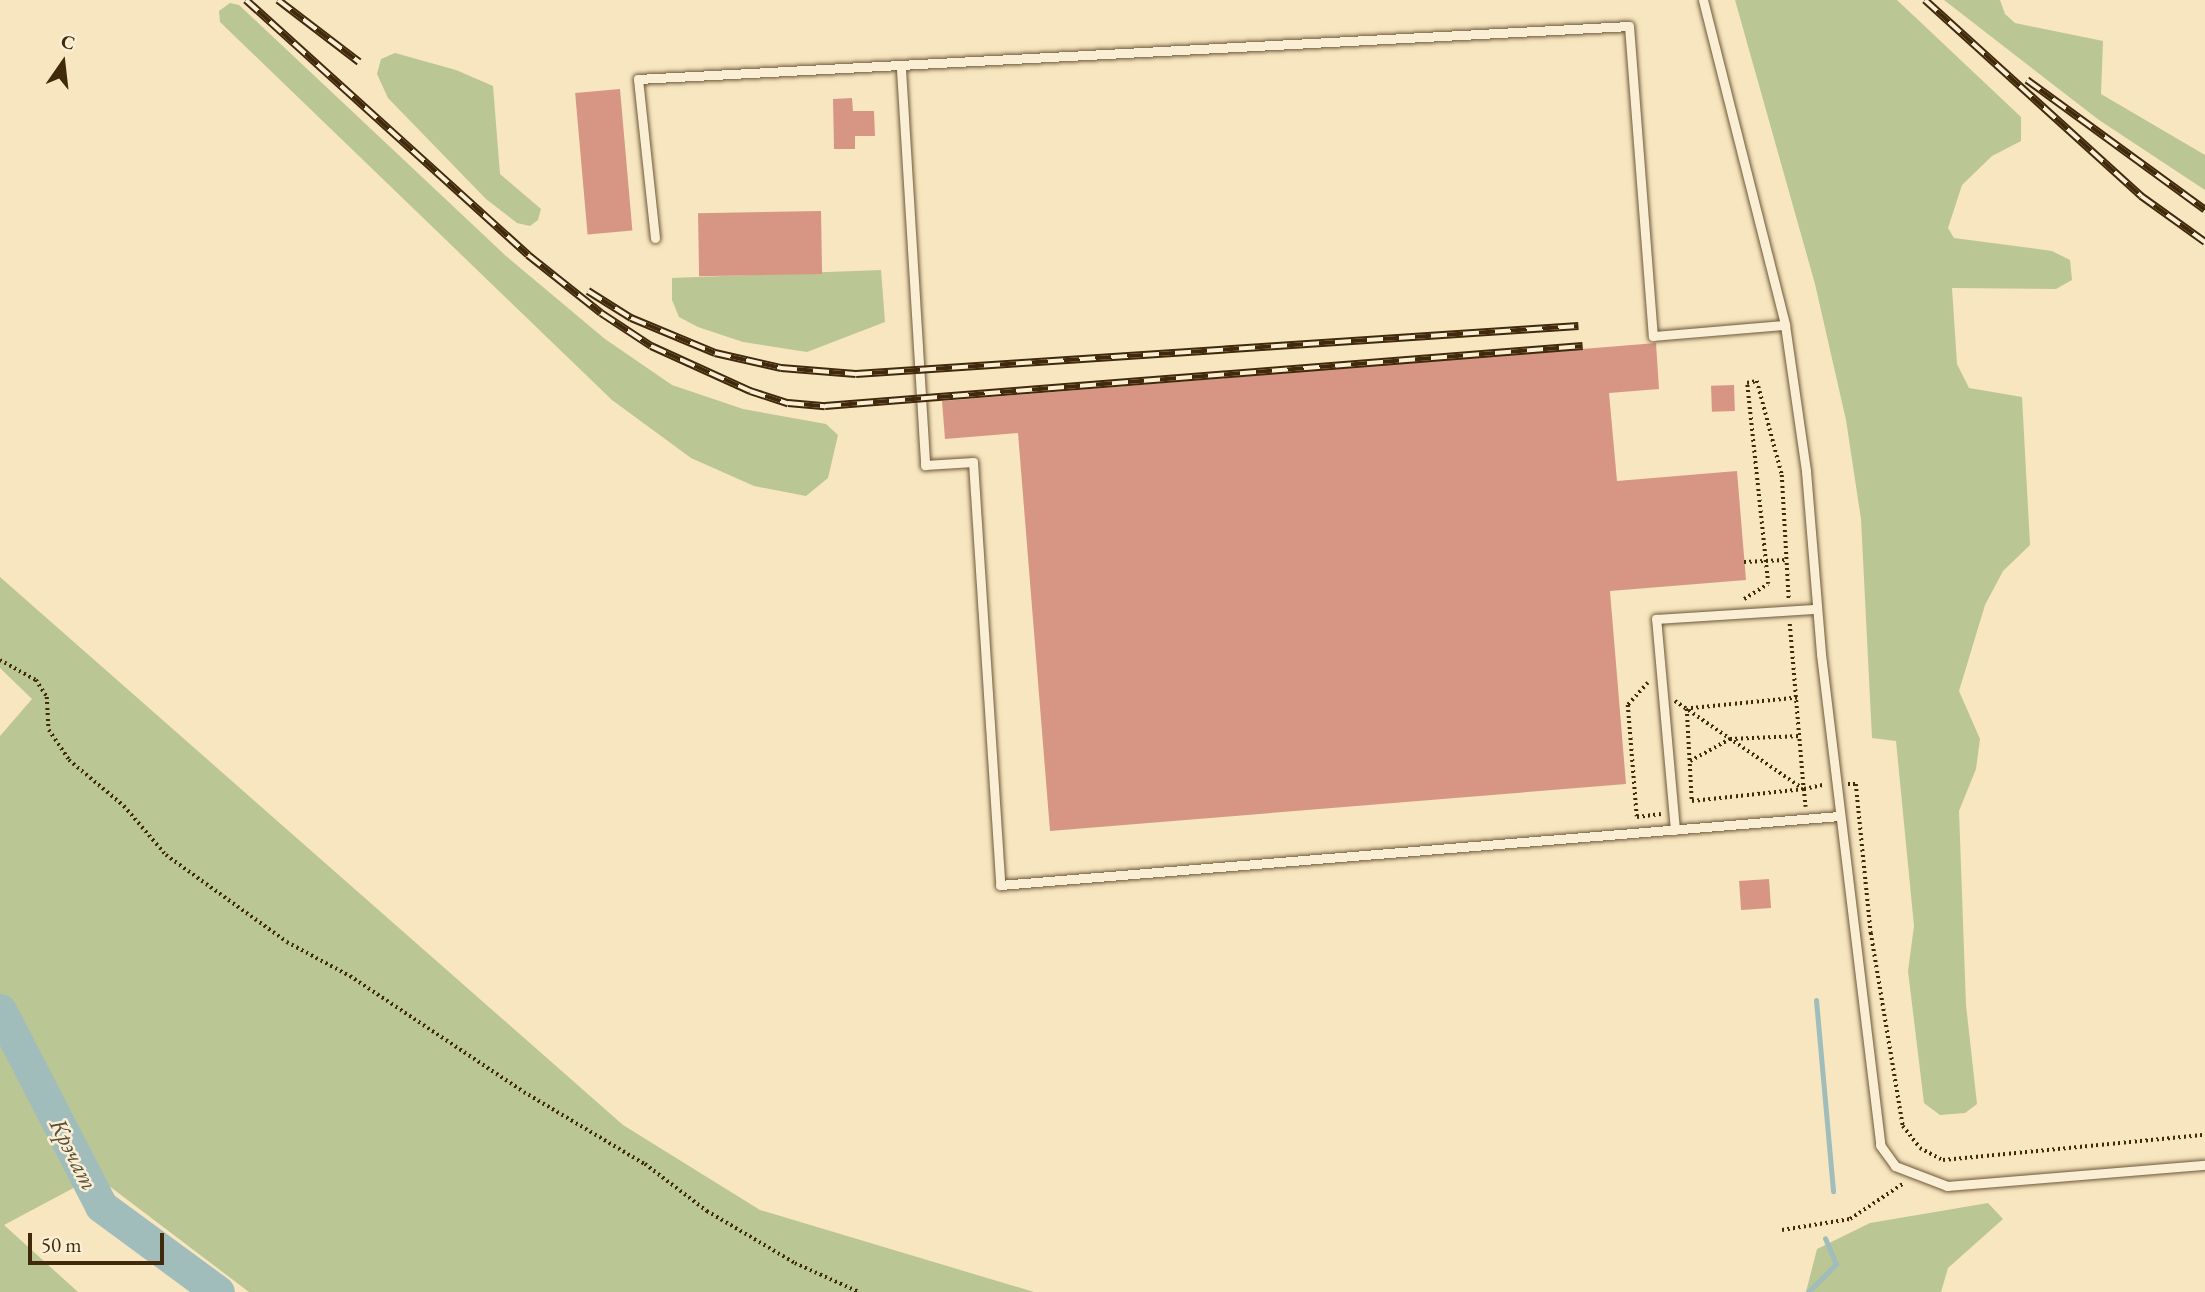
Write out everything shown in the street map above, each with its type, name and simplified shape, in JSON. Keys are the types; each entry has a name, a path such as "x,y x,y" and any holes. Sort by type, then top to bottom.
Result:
{"lane":[{"path":"1703,0 1785,325 1806,471 1817,609 1836,783 1880,1145 1895,1166 1947,1186 2205,1165"},
{"path":"655,238 638,79 901,69 1629,26 1653,336 1785,325"},
{"path":"901,69 925,465 973,462 1000,885 1840,816"},
{"path":"1675,830 1656,620 1817,609"}],"path":[{"path":"1719,615 1768,584 1747,383 1757,382 1782,475 1789,611 1807,818"},
{"path":"1744,562 1787,560"},
{"path":"0,660 36,680 47,697 49,730 69,760 124,806 166,855 287,942 350,976 524,1092 645,1164 707,1211 795,1263 859,1292"},
{"path":"1660,669 1629,705 1637,817 1673,812 1692,801 1836,783 1856,784 1871,933 1903,1126 1920,1148 1942,1160 2205,1135"},
{"path":"1662,693 1804,789"},
{"path":"1687,709 1797,698"},
{"path":"1687,709 1692,801"},
{"path":"1690,761 1730,738 1800,736"},
{"path":"1782,1230 1850,1219 1885,1199 1913,1175"}],"green space":[{"path":"1735,0 1897,0 2021,117 2021,141 1992,156 1962,185 1948,228 1954,238 2052,251 2070,260 2072,280 2056,289 1952,288 1957,364 1969,388 2022,397 2030,545 2003,571 1985,605 1959,691 1980,739 1976,769 1959,811 1966,1005 1977,1104 1965,1113 1940,1115 1924,1103 1908,971 1914,926 1896,741 1872,738 1861,519 1846,420 1815,284"},
{"path":"1944,0 2000,0 2005,14 2015,23 2103,41 2101,94 2205,155 2205,190 2099,120"},
{"path":"230,3 239,5 506,256 605,339 672,385 743,409 826,424 838,435 828,478 806,496 754,486 691,458 612,400 220,22 219,11"},
{"path":"395,53 456,70 493,86 500,174 541,209 538,220 530,226 517,223 486,199 388,98 377,74 381,59"},
{"path":"881,270 885,322 807,352 743,342 698,327 679,317 672,300 672,278"},
{"path":"0,577 623,1125 760,1210 1034,1292 249,1292 96,1176 4,1225 78,1292 0,1292 0,736 32,699 0,668"},
{"path":"1988,1203 2003,1219 1948,1268 1941,1292 1806,1292 1817,1249 1870,1223"}],"building":[{"path":"620,89 632,230 588,234 575,93"},
{"path":"852,98 853,111 874,111 875,136 855,136 855,149 834,149 833,99"},
{"path":"821,211 822,274 699,276 698,213"},
{"path":"1656,343 1659,389 1609,393 1617,481 1737,471 1746,580 1610,591 1626,784 1050,831 1018,433 945,439 942,401"},
{"path":"1734,385 1735,411 1712,412 1711,386"},
{"path":"1769,879 1771,908 1741,910 1739,881"}],"waterway":[{"path":"1816,1000 1833,1191"},
{"name":"Крэчат","path":"0,1010 101,1206 218,1292"},
{"path":"1808,1292 1836,1264 1825,1238"}],"railway":[{"path":"246,0 528,255 601,313 651,346 750,391 788,403 825,406 1583,346"},
{"path":"278,0 359,62"},
{"path":"1925,0 2141,196 2205,242"},
{"path":"2027,80 2205,210"},
{"path":"588,291 631,318 715,353 781,368 856,374 1578,326"}]}
